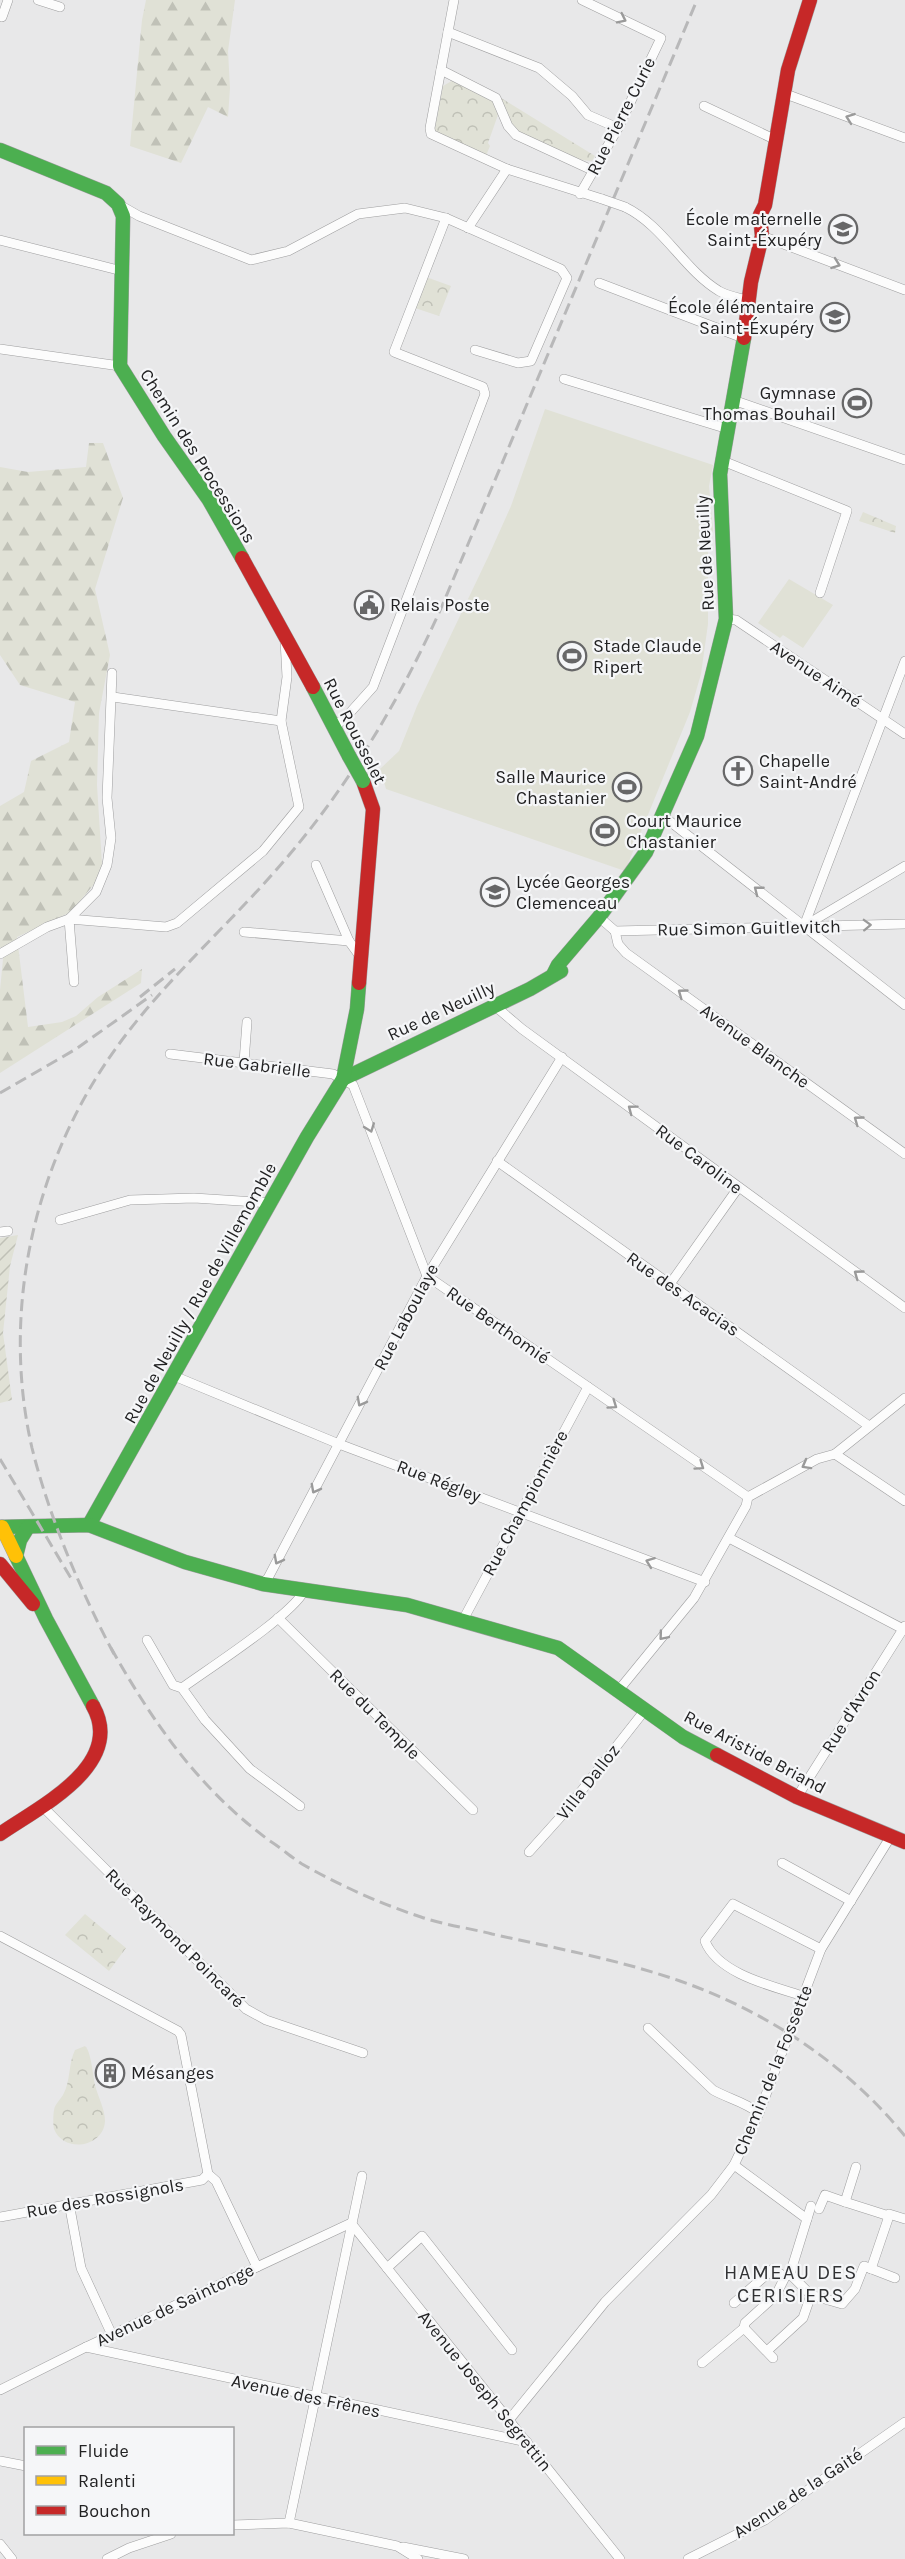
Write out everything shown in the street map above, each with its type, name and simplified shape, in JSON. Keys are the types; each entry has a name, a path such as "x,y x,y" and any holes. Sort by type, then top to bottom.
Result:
{"main road":[{"name":"Rue de Neuilly","path":"343,1079 564,970 606,923 631,871 636,869 646,852 663,816 697,736 726,619 724,547 719,490 750,297 758,286 765,269 765,205 783,93 793,49 810,0"},
{"path":"0,150 106,193 118,204"},
{"name":"Chemin des Processions","path":"118,204 123,216 120,366 164,436 209,500 284,633"},
{"name":"Rue Rousselet","path":"284,633 363,781 373,809 357,1009 343,1079"},
{"name":"Rue de Neuilly / Rue de Villemomble","path":"89,1525 307,1137 343,1079"},
{"path":"0,1525 28,1527 89,1525"},
{"path":"0,1525 46,1619 99,1716 102,1733 98,1752 88,1769 0,1834"},
{"name":"Rue Aristide Briand","path":"89,1525 185,1562 262,1584 407,1605 558,1648 683,1737 797,1797 905,1842"},
{"path":"16,1556 20,1540 28,1527"},
{"path":"0,1564 46,1619"}],"street":[{"path":"1,19 8,0"},
{"path":"38,0 60,7"},
{"path":"454,0 430,128 431,134 507,169 580,194 602,199 639,214 698,273 720,291 750,297"},
{"name":"Rue Pierre Curie","path":"580,194 618,128 661,38 582,0"},
{"path":"448,32 539,68 572,96 588,115 618,128"},
{"path":"441,70 491,93 496,98 508,126 516,135 594,171"},
{"path":"783,93 905,138"},
{"path":"704,106 776,140"},
{"path":"468,228 507,169"},
{"path":"118,204 139,216 251,260 288,251 358,214 375,210 405,208 446,218 561,268 567,278 531,361 518,363 476,350"},
{"path":"333,728 348,716 373,687 485,394 483,387 394,352 446,218"},
{"path":"765,238 905,290"},
{"path":"0,240 122,271"},
{"path":"599,283 743,338"},
{"path":"0,349 120,366"},
{"path":"564,379 728,429"},
{"path":"733,400 905,460"},
{"path":"723,461 847,511 820,593"},
{"name":"Avenue Aimé","path":"726,619 736,620 905,734"},
{"path":"0,954 47,927 69,920 165,927 177,923 263,851 298,807 281,721 287,677 284,633"},
{"path":"804,926 905,661"},
{"path":"74,982 69,920 96,892 107,865 111,838 107,798 113,697 112,673"},
{"path":"113,697 281,721"},
{"path":"663,816 905,1005"},
{"path":"316,865 349,941 362,959"},
{"path":"804,926 905,866"},
{"name":"Rue Simon Guitlevitch","path":"606,923 804,926 905,924"},
{"name":"Avenue Blanche","path":"606,923 626,953 905,1154"},
{"path":"244,933 349,941"},
{"name":"Rue Caroline","path":"495,1006 522,1029 905,1308"},
{"path":"244,1062 247,1022"},
{"name":"Rue Gabrielle","path":"170,1054 333,1074 343,1079"},
{"name":"Rue Laboulaye","path":"262,1584 268,1578 427,1276 562,1057"},
{"name":"Rue Berthomié","path":"343,1079 353,1085 427,1276 748,1497"},
{"name":"Rue des Acacias","path":"497,1161 869,1426"},
{"path":"670,1284 738,1188"},
{"path":"60,1220 129,1200 194,1198 271,1203"},
{"name":"Rue Régley","path":"174,1376 339,1444 705,1582"},
{"name":"Rue Championnière","path":"463,1620 588,1387"},
{"path":"618,1691 705,1582 746,1506 748,1497 818,1459 835,1454 905,1398"},
{"path":"835,1454 904,1498"},
{"path":"729,1538 904,1628"},
{"path":"182,1688 278,1618 301,1598 304,1591"},
{"name":"Rue du Temple","path":"278,1618 473,1810"},
{"name":"Rue d'Avron","path":"797,1797 904,1628"},
{"path":"147,1640 173,1685 182,1688 206,1720 250,1769 300,1806"},
{"name":"Villa Dalloz","path":"529,1852 564,1813 645,1710"},
{"name":"Rue Raymond Poincaré","path":"41,1805 246,2009 266,2020 363,2053"},
{"name":"Chemin de la Fossette","path":"509,2420 605,2302 711,2196 734,2165 759,2113 821,1949 891,1836"},
{"path":"782,1863 851,1901"},
{"path":"803,1996 743,1975 708,1949 705,1941 733,1904 821,1949"},
{"path":"0,1936 178,2031 181,2036 207,2174 216,2181 257,2266"},
{"path":"648,2028 713,2090 738,2099 759,2113"},
{"path":"734,2165 807,2219"},
{"path":"845,2202 856,2167"},
{"name":"Rue des Rossignols","path":"0,2217 202,2180 207,2174"},
{"path":"289,2523 362,2176"},
{"path":"702,2363 744,2328 745,2323 776,2295 788,2276 807,2219 825,2195 904,2219"},
{"path":"69,2204 81,2268 112,2335"},
{"path":"871,2269 889,2216"},
{"name":"Avenue Joseph Segrettin","path":"351,2223 620,2559"},
{"name":"Avenue de Saintonge","path":"0,2390 86,2347 351,2223"},
{"path":"387,2268 423,2236 512,2350"},
{"path":"734,2303 773,2269 788,2276 811,2295 842,2304 855,2289 864,2266 895,2278"},
{"path":"744,2328 770,2354 803,2318 811,2295"},
{"name":"Avenue des Frênes","path":"86,2347 527,2442"},
{"name":"Avenue de la Gaité","path":"688,2559 765,2520 905,2422"},
{"path":"0,2461 24,2466"},
{"path":"234,2525 289,2523 464,2559"},
{"path":"107,2559 129,2548 168,2535"},
{"path":"0,2544 12,2559"},
{"path":"397,2546 418,2559"}],"green space":[{"path":"146,0 235,0 228,51 230,88 228,117 208,107 181,163 130,146"},
{"path":"455,79 489,95 499,112 485,158 434,133 443,86"},
{"path":"501,98 595,156 592,161 550,151 520,135 509,122"},
{"path":"426,277 451,286 439,316 415,308"},
{"name":"Stade Claude Ripert","path":"545,409 713,465 709,486 713,530 708,544 708,624 701,674 690,712 625,871 386,789 380,769 399,751 417,706 489,555 511,506"},
{"path":"89,443 103,443 123,498 95,589 110,655 99,713 97,785 102,864 95,883 71,912 17,937 28,1027 62,1022 76,1016 98,997 142,969 141,983 0,1073 0,990 3,959 0,946 0,806 24,792 31,761 69,742 75,702 20,685 0,655 0,467 28,472 86,467"},
{"path":"863,512 896,526 895,533 859,521"},
{"path":"789,579 833,605 803,648 783,635 780,638 758,623"},
{"path":"18,1235 10,1266 3,1333 12,1400 0,1403 0,1238"},
{"path":"85,1914 126,1948 109,1971 65,1935"},
{"path":"85,2046 105,2121 98,2137 91,2142 74,2144 59,2137 54,2129 54,2112 55,2106 66,2090 75,2050"}],"railway":[{"path":"114,1654 78,1580 47,1501 32,1448 23,1395 20,1342 23,1289 32,1237 46,1185 65,1136 90,1088 119,1044 158,996 264,884 308,832 352,771 391,707 442,606 697,0"},
{"path":"140,997 175,969"},
{"path":"0,1093 76,1049 152,995"},
{"path":"0,1459 72,1580"},
{"path":"111,1648 161,1729 200,1777 245,1821 302,1864 360,1894 430,1920 611,1961 680,1981 713,1994 774,2025 831,2063 882,2110 905,2136"}],"traffic: fast":[{"path":"0,150 106,193 118,204 123,216 120,366 164,436 209,500 242,558"},
{"path":"553,975 558,965 599,917 646,852 697,736 726,619 720,474 744,338"},
{"path":"313,687 349,756"},
{"path":"349,756 363,781"},
{"path":"343,1079 530,989 561,971"},
{"path":"89,1525 307,1137 343,1079 357,1009 359,983"},
{"path":"0,1527 89,1525 185,1562 263,1584 407,1605 558,1648 683,1737 717,1755"},
{"path":"28,1527 20,1540 16,1556 46,1619 93,1706"}],"traffic: slow":[{"path":"2,1527 16,1556"}],"traffic: jam":[{"path":"744,338 751,282 762,236 760,215 765,205 788,70 810,0"},
{"path":"242,558 313,687"},
{"path":"359,983 373,809 363,781"},
{"path":"0,1564 33,1604"},
{"path":"0,1834 55,1797 74,1782 88,1765 98,1747 100,1727 93,1706"},
{"path":"717,1755 797,1797 905,1842"}],"place":[{"name":"École maternelle Saint-Éxupéry","path":"843,229"},
{"name":"École élémentaire Saint-Éxupéry","path":"835,317"},
{"name":"Gymnase Thomas Bouhail","path":"857,403"},
{"name":"Relais Poste","path":"369,605"},
{"name":"Stade Claude Ripert","path":"572,656"},
{"name":"Chapelle Saint-André","path":"738,771"},
{"name":"Salle Maurice Chastanier","path":"627,787"},
{"name":"Court Maurice Chastanier","path":"605,831"},
{"name":"Lycée Georges Clemenceau","path":"495,892"},
{"name":"Mésanges","path":"110,2073"}],"district":[{"name":"HAMEAU DES CERISIERS","path":"791,2284"}]}
